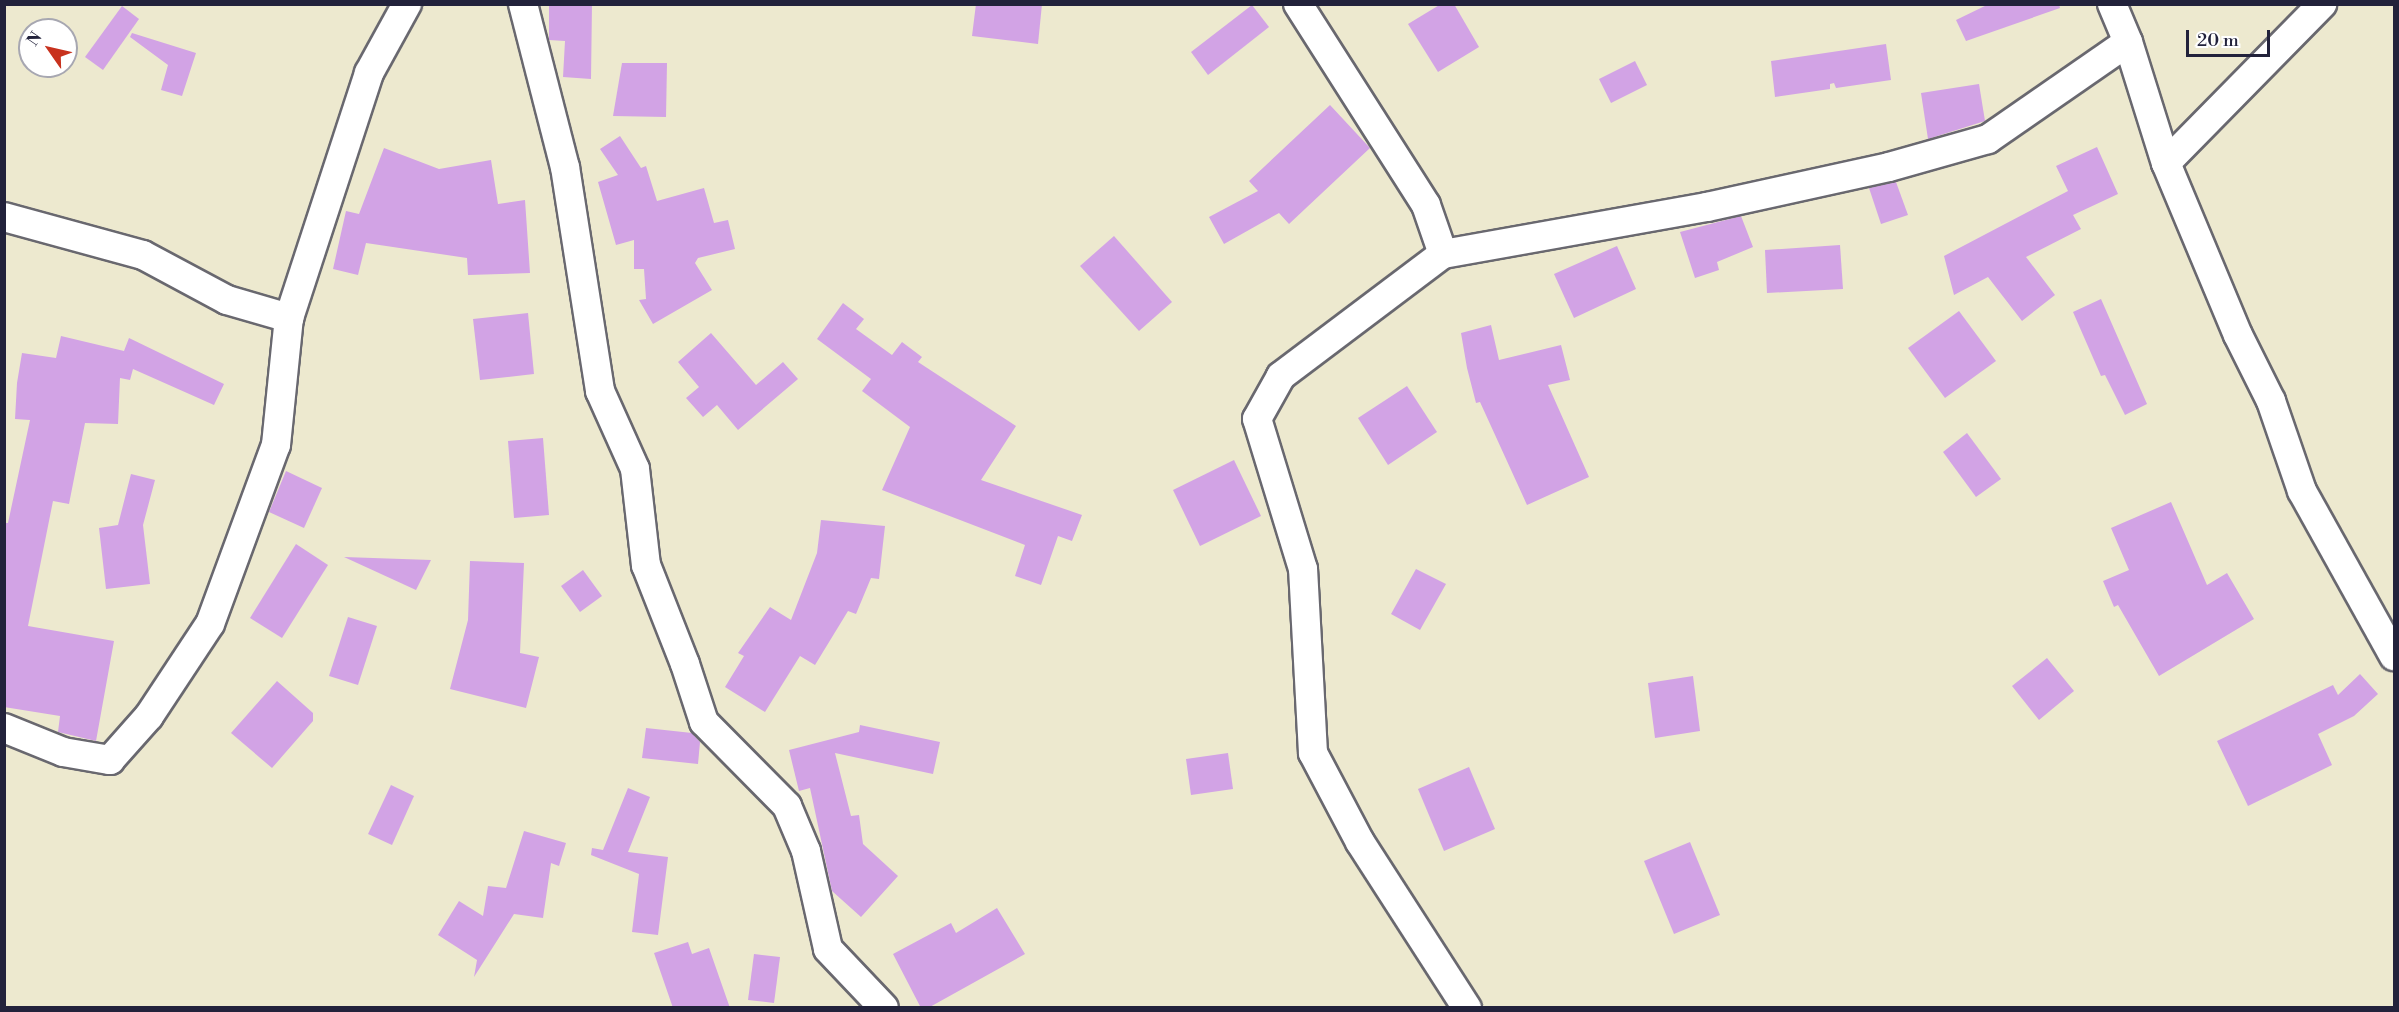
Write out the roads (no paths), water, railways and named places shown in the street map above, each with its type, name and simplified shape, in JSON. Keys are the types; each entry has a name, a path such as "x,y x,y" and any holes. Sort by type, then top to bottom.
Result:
{"street":[{"path":"4,728 63,752 110,760 149,717 210,624 276,445 289,318 369,73 407,4"},
{"path":"523,4 565,167 600,391 635,469 646,566 686,664 704,722 786,806 806,851 828,949 884,1008"},
{"path":"1298,4 1426,205 1443,254"},
{"path":"2112,4 2128,42 2166,162 2238,335 2271,401 2302,491 2394,656"},
{"path":"2166,162 2322,4"},
{"path":"1467,1008 1360,842 1313,753 1306,680 1303,569 1257,419 1281,376 1443,254 1707,207 1889,167 1988,139 2128,42"},
{"path":"4,217 143,255 227,300 289,318"}]}
